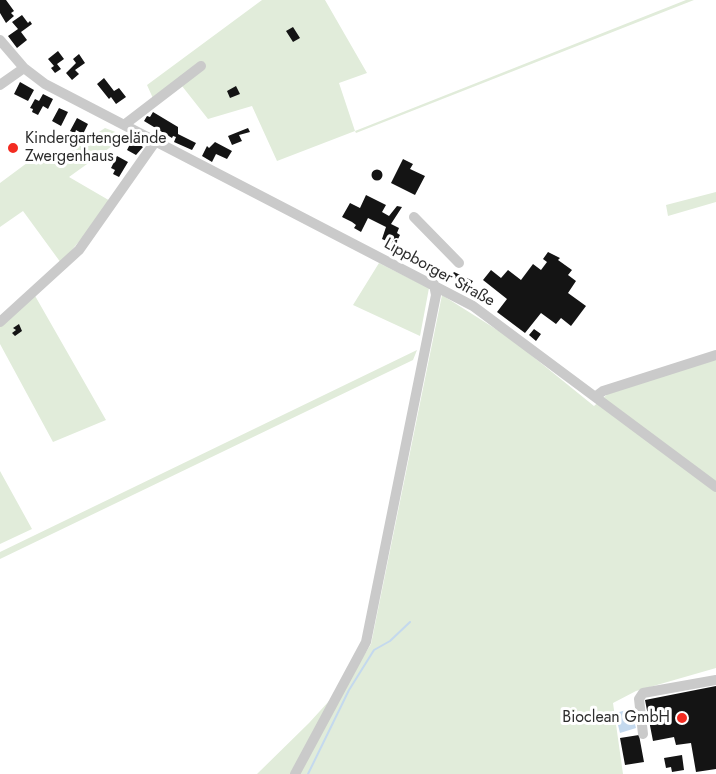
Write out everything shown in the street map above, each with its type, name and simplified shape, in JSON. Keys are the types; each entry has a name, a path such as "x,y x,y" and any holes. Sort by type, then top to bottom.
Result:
{"street":[{"name":"Lippborger Straße","path":"0,40 24,68 45,84 473,306 716,487"},
{"path":"124,125 201,66"},
{"path":"0,85 24,68"},
{"path":"0,322 79,250 156,142"},
{"path":"414,217 459,262"},
{"path":"295,774 366,642 436,295 434,284"},
{"path":"595,397 603,391 716,355"},
{"path":"643,734 639,699 643,693 716,680"}],"green space":[{"path":"262,0 325,0 367,73 339,83 355,131 277,161 252,106 208,119 182,86 156,105 147,85"},
{"path":"686,0 694,0 356,133 355,131"},
{"path":"105,128 126,136 69,177 112,202 61,263 23,211 0,227 0,183 35,157 51,164"},
{"path":"716,192 716,202 668,216 666,205"},
{"path":"379,263 429,288 420,336 353,305"},
{"path":"34,294 106,420 53,442 0,344 0,324"},
{"path":"442,295 510,338 594,406 610,392 716,358 716,668 636,691 613,703 623,774 257,774 309,723 350,678 371,644"},
{"path":"417,350 413,360 0,559 0,552"},
{"path":"0,471 32,529 0,544"}],"water":[{"path":"631,709 636,728 620,733 615,713"}],"building":[{"path":"0,0 6,0 14,11 11,13 14,16 6,23 0,13"},
{"path":"22,15 28,23 30,21 32,24 21,32 27,40 17,48 8,36 18,29 12,22"},
{"path":"293,27 300,38 293,42 286,31"},
{"path":"58,51 64,59 57,64 61,69 55,73 51,68 54,66 48,59"},
{"path":"79,54 85,63 75,70 79,74 72,80 66,73 76,63 73,59"},
{"path":"104,78 114,91 119,88 126,97 116,104 111,97 109,99 97,84"},
{"path":"20,82 34,90 28,101 14,94"},
{"path":"236,86 240,94 230,98 227,91"},
{"path":"43,94 53,99 48,109 43,106 38,115 30,108 35,99 39,101"},
{"path":"59,108 68,112 61,126 52,121"},
{"path":"153,112 178,127 178,134 196,143 192,150 174,142 176,137 172,138 144,121"},
{"path":"77,118 88,124 83,134 76,130 75,133 70,131"},
{"path":"248,128 250,132 239,135 242,141 232,145 228,136"},
{"path":"132,140 143,147 136,155 127,150"},
{"path":"215,142 232,151 227,159 216,154 212,162 202,156 207,146 209,148"},
{"path":"117,156 128,162 119,177 113,174 115,170 111,168"},
{"path":"403,159 413,164 410,169 425,176 415,195 391,183"},
{"path":"377,169 383,175 377,181 371,175"},
{"path":"366,195 386,205 382,212 389,216 397,206 402,207 391,224 399,228 397,233 400,235 395,245 382,239 386,227 368,218 361,232 354,228 356,225 342,217 350,203 360,208"},
{"path":"548,252 560,258 558,260 572,270 568,275 576,281 568,293 586,306 571,326 561,318 556,324 541,313 525,333 497,312 507,299 483,280 491,270 501,278 508,270 521,280 533,264 541,270 547,262 543,259"},
{"path":"454,272 473,281 467,290 455,283 457,279 451,276"},
{"path":"19,324 22,331 15,336 12,333 16,330 13,328"},
{"path":"534,329 541,334 536,341 529,335"},
{"name":"Bioclean GmbH","path":"716,686 716,769 696,772 691,743 676,745 674,737 653,741 645,700"},
{"path":"639,735 644,762 625,765 620,738"},
{"path":"682,755 684,770 672,772 671,767 666,768 664,758"}],"waterway":[{"path":"308,774 349,690 374,650 390,641 410,622"}],"place":[{"name":"Kindergartengelände Zwergenhaus","path":"13,148"},
{"name":"Bioclean GmbH","path":"682,718"}]}
